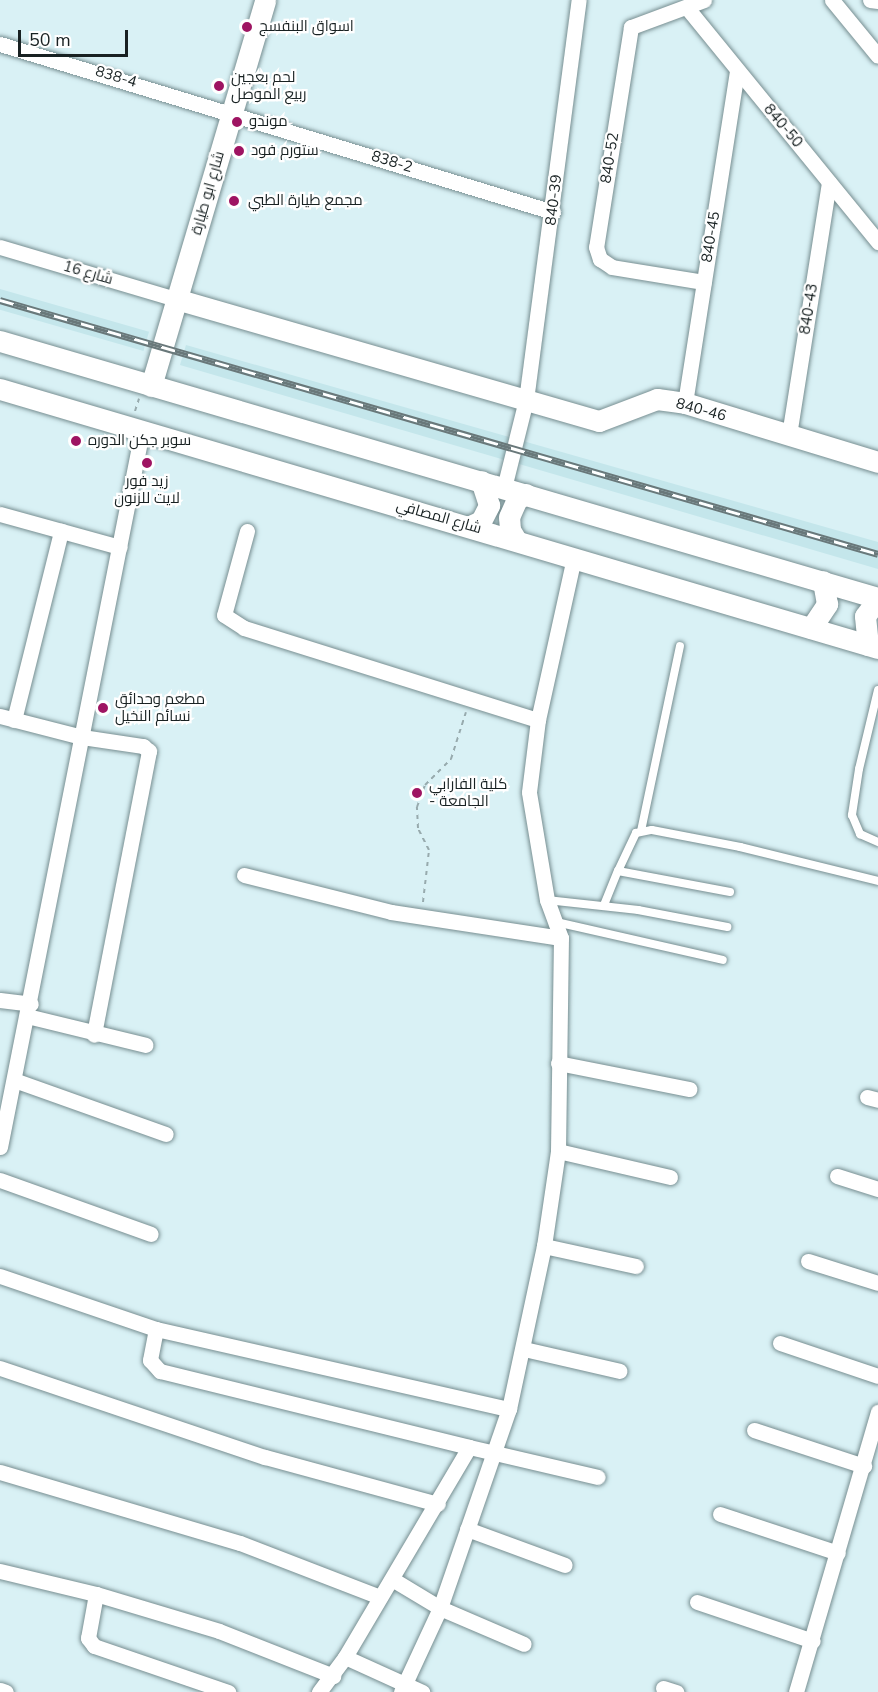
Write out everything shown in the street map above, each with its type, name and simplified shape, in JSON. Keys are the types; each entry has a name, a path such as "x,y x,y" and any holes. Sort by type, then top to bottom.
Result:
{"main road":[{"name":"شارع ابو طيارة","path":"147,385 176,299 265,0"},
{"name":"840-46","path":"176,299 598,421 657,399 685,403 878,462"},
{"path":"0,341 878,598 865,616 873,646"},
{"name":"شارع المصافي","path":"0,389 873,646"},
{"path":"470,526 481,521 489,505 488,492 481,481"},
{"path":"516,540 510,530 509,517 517,499 526,494"},
{"path":"811,628 827,604 823,581"}],"street":[{"name":"840-39","path":"504,488 526,400 553,212 579,0"},
{"name":"840-52","path":"704,0 688,9 631,27 596,247 600,259 612,267 704,282"},
{"path":"832,0 878,56"},
{"path":"870,0 878,1"},
{"name":"840-50","path":"688,9 878,242"},
{"name":"838-4","path":"0,44 232,111"},
{"name":"840-45","path":"685,403 737,71"},
{"name":"838-2","path":"232,111 553,212"},
{"name":"840-43","path":"789,435 829,182"},
{"name":"شارع 16","path":"0,247 176,299"},
{"path":"0,1147 120,548 135,429"},
{"path":"0,514 120,548"},
{"path":"61,531 7,718 82,737 143,746 150,757 94,1035"},
{"path":"247,531 224,615 244,628 538,720"},
{"path":"403,1688 440,1608 509,1408 524,1349 544,1246 558,1151 561,938 547,900 529,792 538,720 574,557"},
{"path":"244,875 421,916 561,938"},
{"path":"0,1000 94,1035 146,1044"},
{"path":"558,1063 689,1089"},
{"path":"15,1080 166,1134"},
{"path":"558,1151 670,1177"},
{"path":"837,1176 878,1190"},
{"path":"0,1180 151,1234"},
{"path":"544,1246 636,1266"},
{"path":"808,1262 878,1284"},
{"path":"0,1276 156,1329 509,1408"},
{"path":"156,1329 150,1360 160,1371 598,1477"},
{"path":"780,1343 878,1376"},
{"path":"524,1349 620,1371"},
{"path":"0,1368 265,1457 438,1504"},
{"path":"796,1692 813,1641 878,1412"},
{"path":"754,1430 864,1466"},
{"path":"319,1692 345,1657 438,1504 469,1447"},
{"path":"0,1472 240,1543 380,1597"},
{"path":"720,1515 838,1553"},
{"path":"467,1529 565,1565"},
{"path":"0,1571 96,1594 219,1631 333,1676"},
{"path":"392,1579 440,1608 524,1644"},
{"path":"96,1594 88,1638 94,1646 228,1692"},
{"path":"697,1602 813,1641"},
{"path":"345,1657 403,1688 423,1692"},
{"path":"0,1690 6,1692"}],"lane":[{"path":"604,905 618,871 641,831 680,646"},
{"path":"878,690 859,769 852,815 860,834 878,842"},
{"path":"641,831 740,847 878,881"},
{"path":"618,871 730,892"},
{"path":"547,900 604,905 727,927"},
{"path":"556,922 723,960"}],"path":[{"path":"135,429 147,385"},
{"path":"421,916 429,850 418,828 417,807 425,785 451,759 470,700"}],"shaded area":[{"path":"0,289 149,332 143,351 0,310"},
{"path":"186,345 878,542 878,569 180,365"}],"railway":[{"path":"0,300 878,554"}],"place":[{"name":"اسواق البنفسج","path":"247,27"},
{"name":"لحم بعجين ربيع الموصل","path":"219,86"},
{"name":"موندو","path":"237,122"},
{"name":"ستورم فود","path":"239,151"},
{"name":"مجمع طيارة الطبي","path":"234,201"},
{"name":"سوبر جكن الدوره","path":"76,441"},
{"name":"زيد فور لايت للزنون","path":"147,463"},
{"name":"مطعم وحدائق نسائم النخيل","path":"103,708"},
{"name":"كلية الفارابي - الجامعة","path":"417,793"}]}
